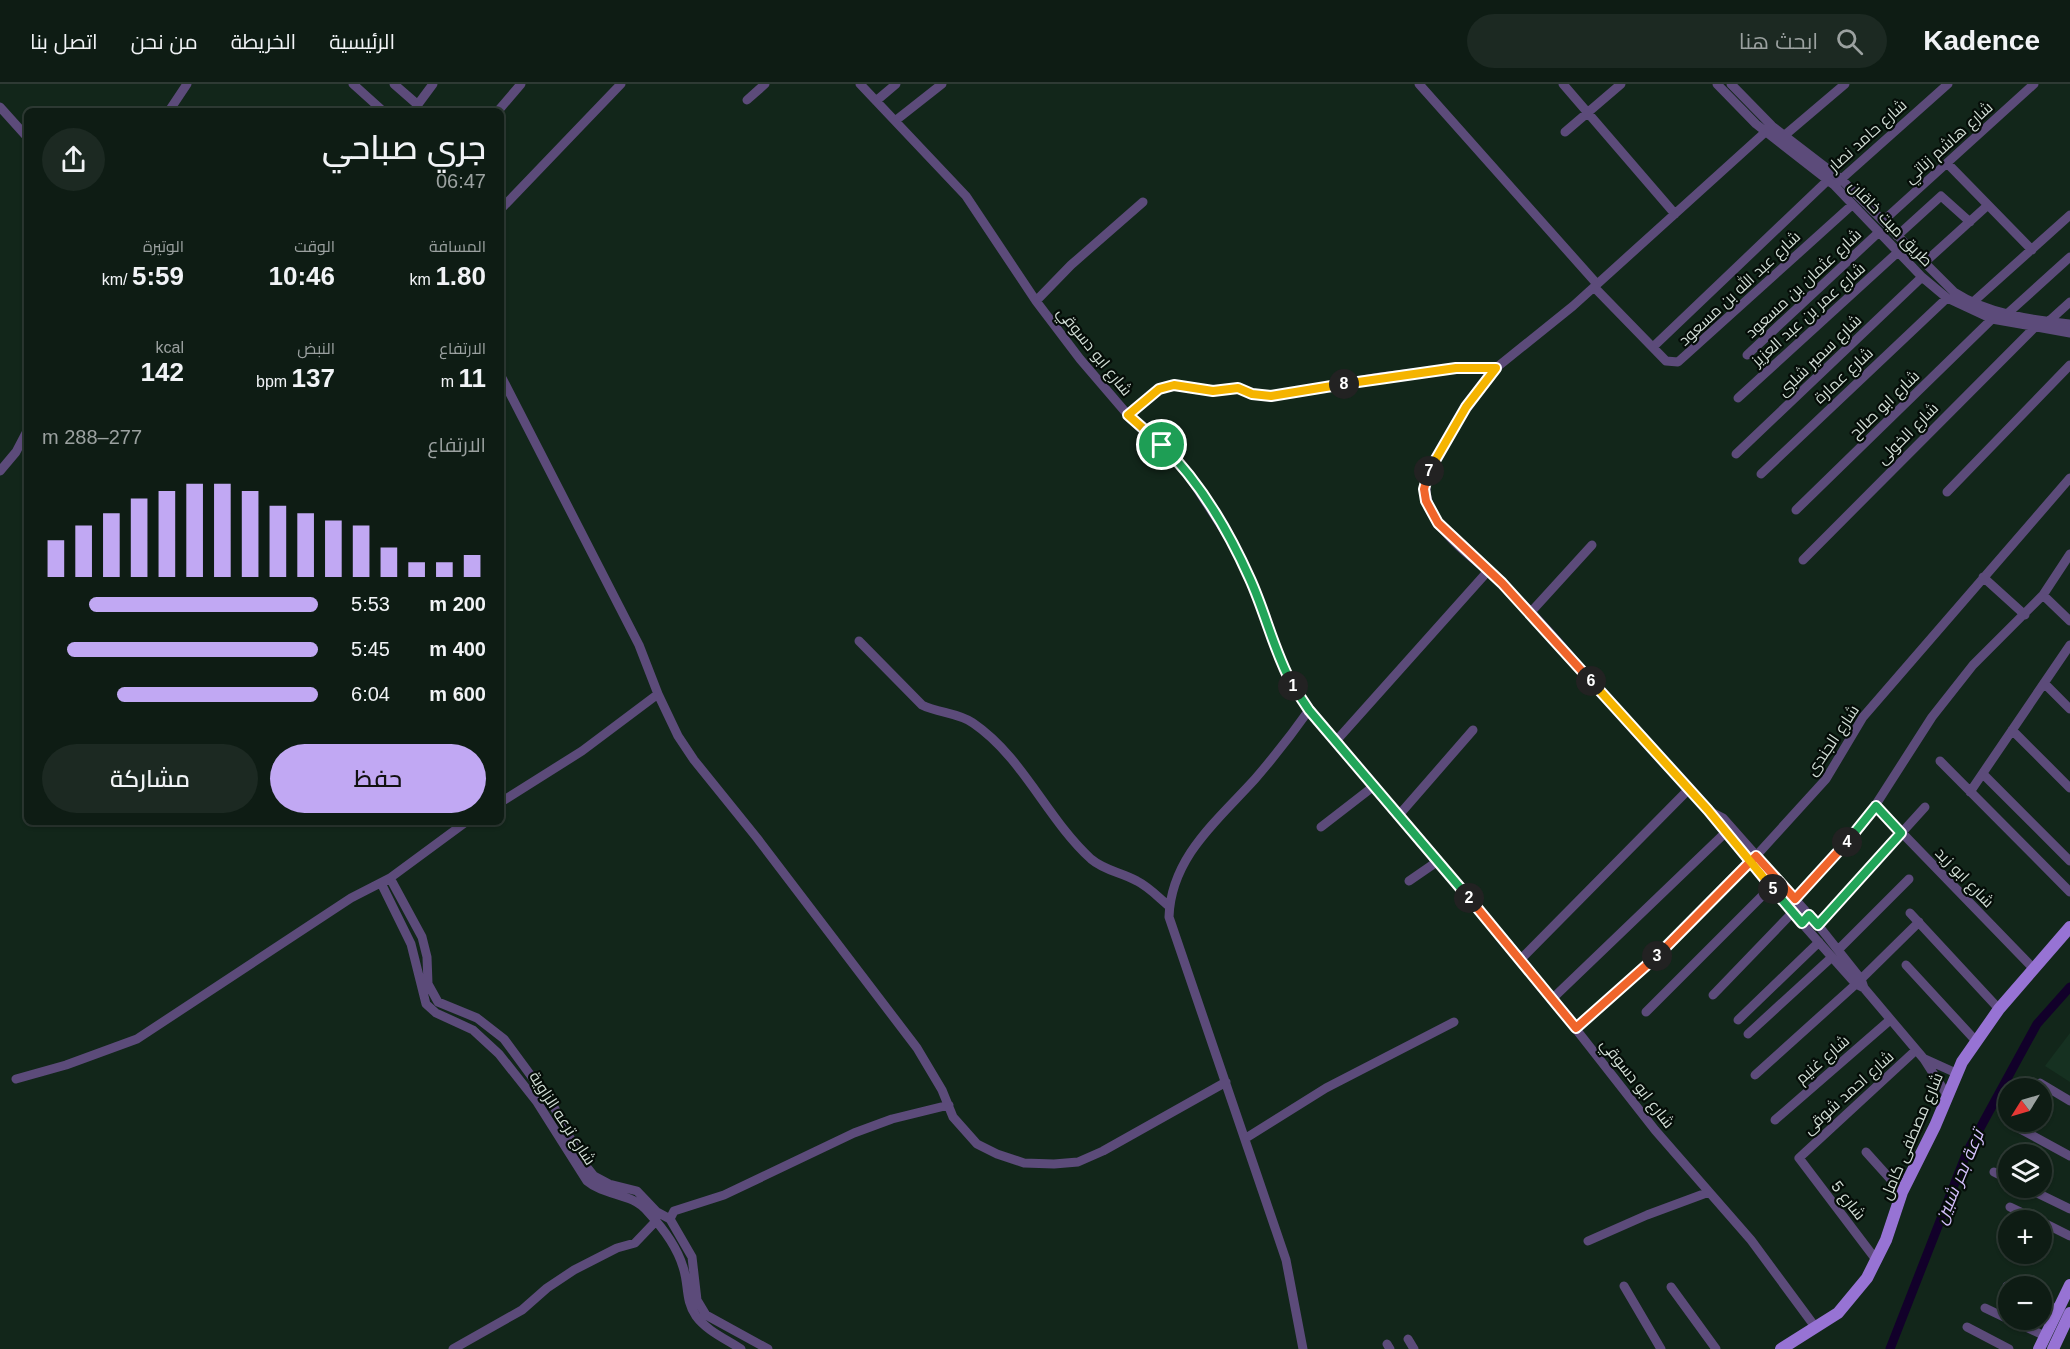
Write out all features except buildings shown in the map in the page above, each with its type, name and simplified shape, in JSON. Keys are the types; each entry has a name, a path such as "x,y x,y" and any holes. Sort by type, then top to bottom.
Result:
{"main road":[{"name":"شارع مصطفى كامل","path":"1781,1349 1838,1313 1854,1297 1877,1260 1902,1192 1935,1126 1956,1072 1999,1009 2070,927"},
{"path":"2039,1349 2070,1285"},
{"path":"2053,1349 2070,1315"}],"street":[{"path":"171,108 187,84"},
{"path":"353,84 380,108"},
{"path":"394,84 416,108 433,84"},
{"path":"501,108 521,84"},
{"path":"504,206 621,84"},
{"path":"747,100 765,84"},
{"name":"شارع ابو دسوقي","path":"860,84 966,196 1036,301 1074,351 1128,415 1185,470 1229,538 1250,579 1290,682 1309,710 1553,998 1655,1130 1762,1254 1816,1328"},
{"path":"876,101 896,84"},
{"path":"895,121 942,84"},
{"name":"شارع عبد الله بن مسعود","path":"1419,84 1595,286 1666,361 1672,363 1682,361 1852,205"},
{"path":"1564,84 1675,214"},
{"path":"1565,132 1621,84"},
{"name":"طريق ميت خاقان","path":"1717,84 1883,221 1954,292 1972,303 2007,314 2070,324"},
{"name":"طريق ميت خاقان","path":"1731,84 1769,129 1785,135 1834,182 1852,205 1922,277 1947,298 1992,319 2070,333"},
{"path":"1785,135 1845,84"},
{"name":"شارع حامد نصار","path":"1653,347 1834,182 1948,84"},
{"name":"شارع هاشم زناتي","path":"1883,221 2034,84"},
{"path":"0,107 24,134"},
{"path":"1769,129 1595,286 1496,368 1466,407 1427,476 1424,489 1430,513 1438,523 1530,613 1708,810 1725,833 1795,899 1818,925 1835,953 1924,1059 1947,1095"},
{"path":"1947,163 2032,250"},
{"path":"1897,236 1941,196 1970,222"},
{"path":"1036,301 1071,265 1143,202"},
{"path":"1924,263 1988,205"},
{"path":"1972,303 2070,215"},
{"name":"شارع عثمان بن مسعود","path":"1747,355 1879,232"},
{"name":"شارع عمر بن عبد العزيز","path":"1738,398 1898,252"},
{"path":"2007,314 2070,257"},
{"name":"شارع سمير شلبى","path":"1736,454 1922,277"},
{"name":"شارع عمارة","path":"1761,474 1947,298"},
{"path":"2049,321 2070,302"},
{"name":"شارع ابو صالح","path":"1796,510 1992,319"},
{"name":"شارع الخولى","path":"1803,560 2034,328"},
{"path":"1947,492 2070,365"},
{"path":"1128,415 1159,389 1174,385 1213,391 1238,388 1252,394 1271,396 1380,377 1456,368 1496,368"},
{"path":"504,386 639,645 658,694 678,736 694,760 757,838 784,877 918,1048 949,1105 953,1117 964,1132 977,1143 997,1154 1024,1163 1078,1162 1103,1151 1226,1082"},
{"path":"0,471 16,452 24,437"},
{"name":"شارع الجندى","path":"1576,1028 1657,956 1753,859 1831,773 1863,717 2070,478"},
{"path":"1530,613 1592,545"},
{"path":"1795,899 1876,806 1890,780 1953,690 1973,665 2043,595 2070,554"},
{"path":"1336,741 1488,571"},
{"path":"1983,577 2025,615"},
{"path":"2043,595 2070,621"},
{"path":"859,641 922,705 933,711 965,718 983,731 1002,750 1080,848 1094,861 1106,869 1137,881 1169,906"},
{"path":"1970,792 2070,645"},
{"path":"2044,683 2070,709"},
{"path":"504,800 582,751 658,694"},
{"path":"1303,1349 1290,1271 1246,1138 1171,928 1169,906 1193,846 1275,756 1309,710"},
{"path":"1399,815 1473,730"},
{"path":"2012,730 2070,788"},
{"path":"1940,761 2070,892"},
{"path":"1983,774 2070,861"},
{"path":"1321,827 1374,786"},
{"path":"1521,959 1689,789"},
{"name":"شارع ابو زيد","path":"1876,806 2033,968"},
{"path":"1818,925 1925,807"},
{"path":"1708,810 1723,818 1771,887 1819,942 1835,953"},
{"path":"16,1079 66,1065 137,1039 351,898 386,880 462,825"},
{"path":"1553,998 1725,833"},
{"path":"1409,881 1438,861"},
{"path":"1748,1034 1835,953 1909,879"},
{"name":"شارع ترعه الزاوية","path":"386,880 422,937 427,957 428,984 438,1002 477,1018 504,1039 554,1107 582,1161 594,1176 609,1184 637,1191 657,1212 670,1219 692,1257 695,1294 702,1311 716,1323 768,1349"},
{"name":"شارع ترعه الزاوية","path":"386,880 411,944 426,1004 436,1013 473,1030 499,1054 537,1102 587,1181 599,1189 638,1202 656,1221 681,1261 688,1300 695,1315 708,1328 741,1349"},
{"path":"1647,1011 1771,887"},
{"path":"1713,995 1793,912"},
{"path":"1910,913 1999,1009"},
{"path":"1802,923 1809,915"},
{"path":"1755,1075 1861,984 1919,922"},
{"path":"1738,1020 1819,942"},
{"path":"1906,965 1976,1041"},
{"name":"شارع غنيم","path":"1775,1120 1890,1020"},
{"path":"1246,1138 1326,1089 1454,1022"},
{"name":"شارع احمد شوقى","path":"1801,1156 1917,1050"},
{"path":"1924,1059 1956,1072"},
{"path":"2052,1090 2070,1101"},
{"path":"670,1219 674,1210 724,1195 854,1133 892,1119 949,1105"},
{"path":"2026,1132 2070,1156"},
{"path":"1866,1152 1902,1192"},
{"name":"شارع 5","path":"1801,1156 1801,1162 1877,1260"},
{"path":"1994,1172 1998,1174"},
{"path":"1588,1241 1647,1215 1709,1192"},
{"path":"2047,1198 2070,1209"},
{"path":"2010,1207 2016,1210"},
{"path":"453,1349 522,1310 546,1288 574,1270 617,1248 635,1243 656,1221"},
{"path":"2052,1228 2070,1236"},
{"path":"1624,1286 1660,1349"},
{"path":"1671,1287 1716,1349"},
{"path":"2052,1307 2057,1309"},
{"path":"1985,1308 1998,1314"},
{"path":"1967,1327 2009,1349"},
{"path":"2033,1330 2045,1336"},
{"path":"1408,1339 1414,1349"}],"shaded area":[{"path":"2070,1033 2070,1082 2045,1066"}],"waterway":[{"name":"ترعة بحر شبين","path":"1890,1349 1967,1152 2037,1024 2070,987"}],"route":[{"path":"1162,445 1128,415 1159,389 1166,386 1178,385 1213,391 1238,388 1261,396 1288,395 1380,377 1456,368 1496,368 1466,407 1427,476 1424,489 1426,501 1430,513 1438,523 1502,583 1549,634 1652,751 1708,810 1718,824 1750,862 1793,912 1802,923 1809,915 1818,925 1901,833 1876,806 1795,899 1756,856 1750,862 1692,920 1657,956 1576,1028 1521,959 1296,693 1250,579 1229,538 1185,470 1162,445"}]}
